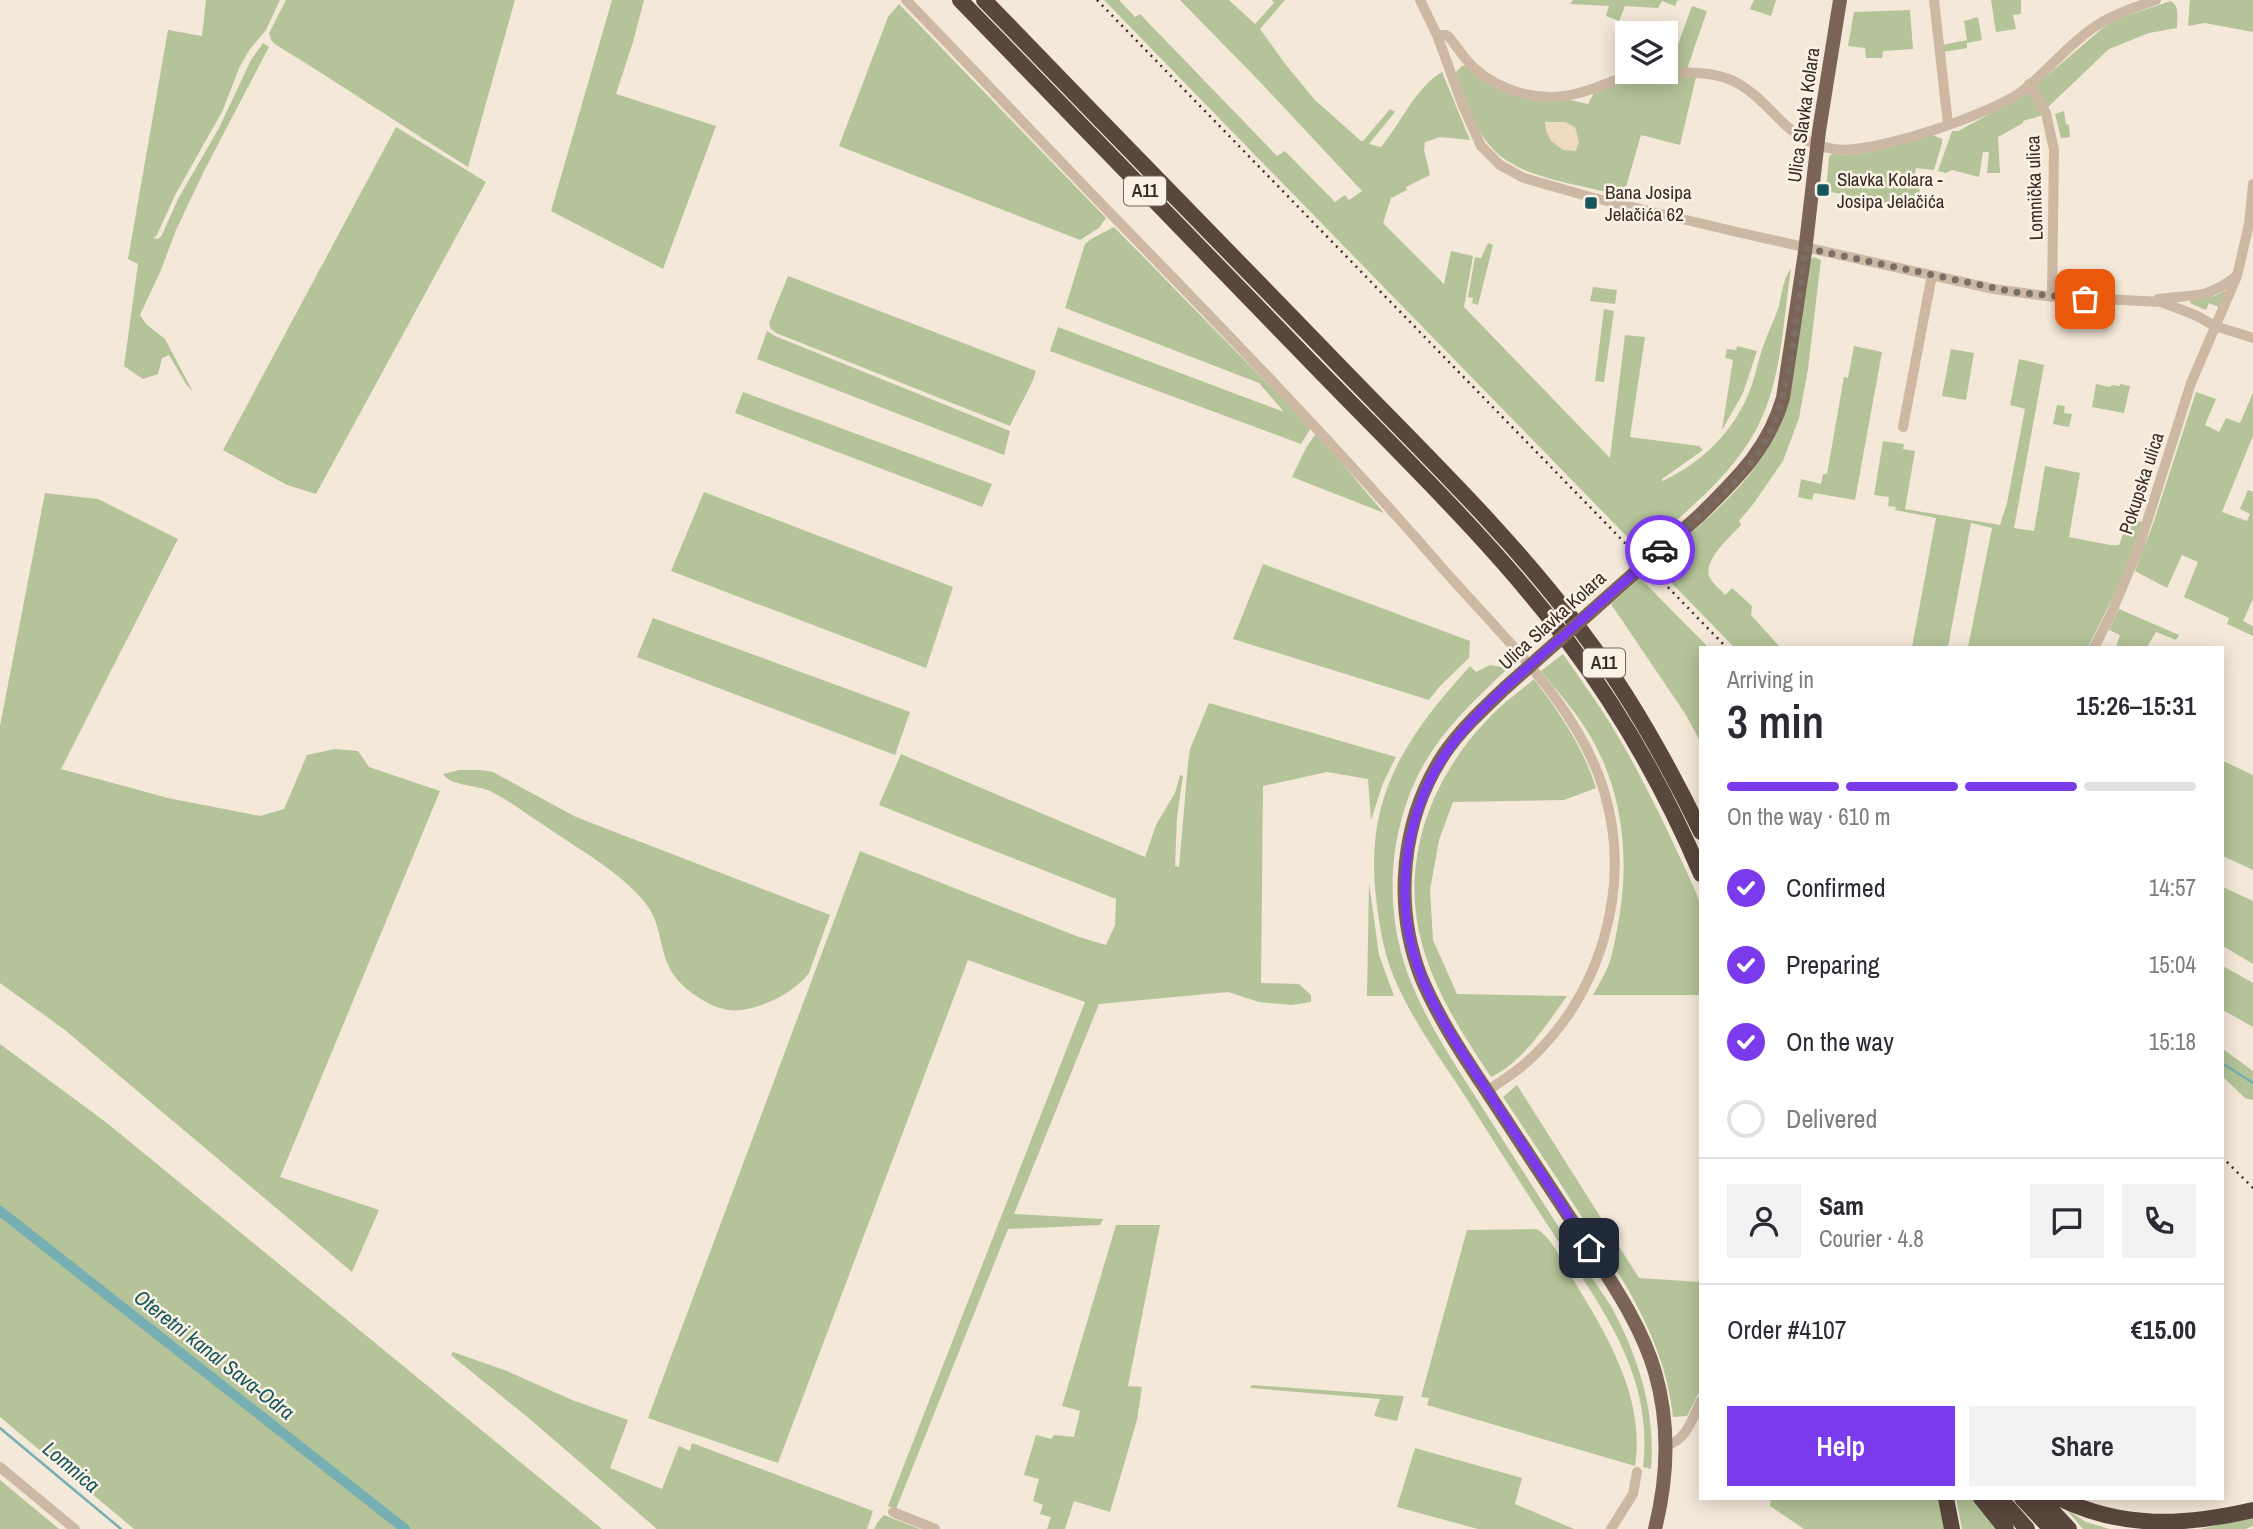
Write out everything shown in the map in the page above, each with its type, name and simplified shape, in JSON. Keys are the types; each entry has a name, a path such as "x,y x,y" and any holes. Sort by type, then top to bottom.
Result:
{"highway":[{"name":"A11","path":"960,0 1429,484 1524,587 1569,643 1613,706 1656,778 1699,870"},
{"name":"A11","path":"984,0 1529,566 1582,632 1627,696 1670,768 1699,828"},
{"path":"1946,1500 1952,1529"},
{"path":"1983,1500 2006,1529"},
{"path":"2002,1500 2027,1529"},
{"path":"2024,1500 2051,1529"},
{"path":"2042,1500 2069,1529"},
{"path":"2062,1500 2076,1510 2095,1517 2116,1524 2140,1527 2190,1524 2253,1510"}],"main road":[{"name":"Ulica Slavka Kolara","path":"1655,1529 1663,1490 1666,1445 1655,1372 1633,1318 1443,1022 1421,976 1408,930 1405,876 1411,831 1420,802 1433,774 1460,734 1504,688 1699,516 1752,461 1766,440 1778,414 1787,374 1817,146 1840,0"}],"street":[{"path":"906,0 1326,436 1537,676 1584,740 1606,795 1613,836 1614,877 1608,926 1587,985 1558,1029 1526,1063 1487,1091"},
{"path":"1420,0 1437,35 1462,106 1481,146 1500,165 1537,183 1805,248 2014,292 2172,305 2215,326 2253,338"},
{"path":"1934,0 1948,124"},
{"path":"1678,73 1709,74 1737,82 1792,132 1817,146 1838,150 1860,149 1948,124 2004,102 2029,84 2071,45 2102,23 2156,0"},
{"path":"1437,35 1449,37 1472,66 1488,79 1534,96 1565,96 1615,79"},
{"name":"Lomnička ulica","path":"2029,84 2046,113 2053,143 2055,168 2052,297"},
{"name":"Pokupska ulica","path":"2095,646 2139,547 2191,383 2237,276 2249,225 2253,184"},
{"path":"1903,427 1933,275"},
{"path":"2148,301 2209,293 2220,289 2237,276"},
{"path":"1666,1445 1679,1440 1685,1433 1699,1405"},
{"path":"0,1467 75,1529"},
{"path":"1611,1529 1633,1494 1637,1472"},
{"path":"892,1512 935,1529"}],"green space":[{"path":"206,0 280,0 266,30 240,66 222,112 153,238 158,239 162,235 178,199 219,128 251,60 263,43 269,47 204,171 140,315 146,324 165,339 193,392 169,355 162,358 158,374 143,379 124,366 138,264 128,259 168,30 202,36"},
{"path":"286,0 515,0 468,167 276,45 269,33"},
{"path":"612,0 644,0 616,94 716,126 663,269 551,211"},
{"path":"1104,0 1119,0 1135,17 1140,14 1277,156 1285,151 1335,202 1345,195 1349,200 1362,191 1180,0 1229,0 1255,24 1274,3 1272,0 1285,0 1260,29 1315,100 1361,141 1390,109 1395,112 1369,144 1381,147 1416,96 1442,72 1470,140 1440,137 1425,142 1424,150 1430,175 1391,198 1383,223 1444,284 1451,251 1473,256 1464,307 1610,458 1625,335 1645,337 1630,437 1699,446 1703,450 1662,479 1663,481 1703,455 1735,419 1750,390 1778,309 1784,283 1791,269 1772,389 1758,426 1735,462 1690,509 1641,551"},
{"path":"1573,0 1679,0 1675,6 1662,1 1658,8 1625,6 1619,21 1606,16 1609,6 1570,4"},
{"path":"1754,0 1776,0 1771,16 1750,9"},
{"path":"1991,0 2021,0 2021,14 2013,15 2016,29 1996,32"},
{"path":"2190,0 2253,0 2253,32 2205,23 2188,26"},
{"path":"2171,1 2177,10 2177,28 2149,33 2109,49 2047,108 2036,85 2104,27 2117,19"},
{"path":"899,4 1106,218 1099,228 1080,240 839,146 888,17"},
{"path":"1692,6 1707,11 1687,69 1678,69 1678,44"},
{"path":"1910,10 1913,49 1883,51 1882,58 1866,58 1865,48 1848,46 1854,12"},
{"path":"1978,17 1982,40 1967,43 1967,48 1943,52 1942,45 1967,40 1964,21"},
{"path":"1466,66 1482,80 1588,104 1595,91 1616,84 1678,84 1678,77 1696,77 1680,145 1641,135 1623,197 1537,175 1506,160 1487,142 1476,124 1456,72"},
{"path":"2030,91 2044,115 2023,121 1998,137 2000,173 1987,173 1989,152 1983,152 1979,177 1952,170 1946,173 1938,171 1952,131 1958,131"},
{"path":"2064,111 2070,137 2061,138 2055,114"},
{"path":"396,127 486,182 316,494 287,485 223,450"},
{"path":"1932,135 1942,139 1942,143 1934,170 1916,168 1912,187 1920,189 1916,209 1826,191 1829,157 1832,154 1870,152"},
{"path":"1114,227 1311,428 1301,444 1050,351 1058,327 1284,412 1259,383 1065,308 1085,244"},
{"path":"1488,243 1493,245 1478,305 1472,303 1473,298 1468,297 1475,257 1481,258"},
{"path":"1814,257 1821,260 1808,369 1799,418 1783,461 1739,521 1741,525 1713,557 1708,572 1711,580 1725,595 1732,588 1752,606 1751,615 1779,646 1733,646 1654,565 1741,485 1769,447 1780,426 1810,260"},
{"path":"788,276 1036,371 1010,426 776,333 769,323"},
{"path":"1593,287 1617,290 1615,304 1590,301"},
{"path":"2224,291 2219,307 2209,303 2206,310 2190,303 2191,299 2215,296"},
{"path":"1604,309 1614,311 1604,382 1595,381"},
{"path":"767,331 1010,431 1004,455 757,359"},
{"path":"1737,346 1757,351 1743,393 1722,430 1733,360 1725,358 1727,349 1736,350"},
{"path":"1854,346 1882,352 1855,500 1814,493 1812,500 1798,497 1801,479 1821,484 1823,474 1827,474 1844,377 1848,378"},
{"path":"1951,349 1974,353 1966,400 1942,396"},
{"path":"2019,359 2044,365 2014,528 2034,531 2045,466 2080,473 2069,537 2119,545 2131,520 2143,522 2118,586 2088,646 1968,646 1992,528 1971,523 1948,646 1912,646 1936,518 1895,510 1896,507 1888,506 1889,497 1874,495 1883,441 1904,444 1903,449 1915,451 1905,509 2000,525 2007,503 2025,409 2010,405"},
{"path":"2096,384 2110,387 2120,384 2130,386 2124,413 2092,407"},
{"path":"743,392 992,484 982,507 735,413"},
{"path":"2196,392 2216,399 2205,425 2219,432 2226,418 2240,423 2253,393 2253,436 2222,512 2247,521 2250,514 2240,509 2248,490 2253,492 2253,599 2243,621 2253,626 2253,636 2227,624 2229,618 2184,597 2198,562 2182,555 2167,588 2135,571"},
{"path":"2057,405 2065,406 2064,413 2072,414 2069,427 2053,424"},
{"path":"1316,433 1384,513 1292,477"},
{"path":"704,492 953,587 926,668 671,571"},
{"path":"45,493 98,499 178,539 61,769 168,798 260,816 284,809 307,755 335,749 358,751 369,767 440,791 280,1177 379,1210 352,1272 65,1030 0,983 0,726"},
{"path":"1263,564 1470,641 1469,658 1429,700 1233,639"},
{"path":"1640,578 1707,646 1699,646 1699,739 1686,715 1611,604"},
{"path":"2119,609 2179,635 2176,640 2156,632 2148,646 2116,646 2120,635 2109,630"},
{"path":"653,618 910,712 895,755 637,657"},
{"path":"1563,654 1629,755 1663,822 1699,901 1699,995 1593,995 1608,965 1617,930 1623,881 1622,832 1612,784 1592,739 1541,671"},
{"path":"1490,665 1506,670 1442,737 1418,775 1406,804 1398,834 1393,896 1402,958 1421,1004 1457,1068 1621,1325 1637,1364 1648,1405 1651,1469 1643,1467 1641,1407 1625,1353 1598,1303 1416,1021 1393,975 1382,936 1374,861 1377,829 1394,771 1427,718 1470,666 1476,672"},
{"path":"1534,679 1570,731 1596,788 1564,800 1453,802 1439,840 1430,890 1433,940 1457,994 1567,996 1524,1052 1491,1077 1451,1013 1434,979 1422,944 1416,913 1418,852 1425,822 1451,767 1489,718"},
{"path":"1209,703 1396,757 1383,783 1371,820 1368,779 1327,772 1263,786 1261,983 1299,984 1311,995 1311,1002 1291,1005 1259,1002 1228,992 1099,1004 1014,1214 1103,1219 1100,1225 1008,1229 896,1509 888,1506 1085,1002 968,960 778,1463 648,1418 860,851 1079,937 1106,945 1115,925 1116,899 879,805 901,754 1145,857 1156,825 1175,793 1180,775 1183,776 1177,817 1175,866 1179,867 1190,749"},
{"path":"2224,761 2253,775 2253,870 2224,856"},
{"path":"459,770 493,772 576,817 830,915 809,973 781,996 755,1007 731,1010 706,1002 685,987 670,969 654,917 634,890 601,863 508,801 486,789 452,781 443,774"},
{"path":"1369,883 1379,955 1394,996 1367,996"},
{"path":"2224,887 2253,901 2253,964 2224,947"},
{"path":"2224,967 2253,983 2253,1027 2224,1011"},
{"path":"0,1044 107,1123 602,1529 134,1529 0,1417"},
{"path":"2224,1050 2253,1071 2253,1100 2245,1098 2224,1078"},
{"path":"1517,1085 1639,1278 1699,1282 1699,1392 1687,1416 1673,1417 1661,1362 1639,1310 1611,1261 1503,1097"},
{"path":"1116,1225 1160,1225 1128,1386 1142,1387 1137,1420 1110,1512 1074,1501 1065,1529 1047,1529 1051,1517 1040,1514 1043,1505 1033,1501 1039,1479 1024,1475 1036,1435 1051,1439 1054,1435 1074,1437 1080,1411 1062,1406"},
{"path":"1536,1229 1550,1241 1595,1316 1619,1363 1634,1413 1637,1439 1635,1466 1427,1405 1429,1398 1421,1397 1467,1230"},
{"path":"453,1352 628,1420 610,1468 662,1489 679,1446 690,1451 692,1443 873,1511 867,1529 657,1529 451,1355"},
{"path":"1252,1385 1404,1396 1397,1421 1374,1416 1380,1399 1250,1388"},
{"path":"1415,1448 1522,1478 1515,1504 1574,1529 1478,1529 1397,1507"},
{"path":"0,1480 59,1529 0,1529"},
{"path":"1771,1500 1941,1500 1948,1529 1804,1529 1770,1506"},
{"path":"1956,1500 1977,1500 2000,1529 1962,1529"},
{"path":"2067,1510 2086,1522 2110,1529 2083,1529"},
{"path":"884,1515 920,1529 874,1529"},
{"path":"2253,1517 2253,1526 2246,1529 2200,1529"}],"shaded area":[{"path":"1545,122 1565,122 1575,127 1579,142 1576,151 1563,150 1551,141"}],"waterway":[{"path":"2224,1064 2253,1083"},
{"name":"Oteretni kanal Sava-Odra","path":"0,1211 405,1529"},
{"name":"Lomnica","path":"0,1428 121,1529"}],"railway":[{"path":"1097,0 1725,646"},
{"path":"2224,1159 2253,1188"}],"way so far":[{"path":"1660,550 1738,477 1762,448 1770,432 1783,398 1805,248 1994,289 2085,299"}],"place":[{"name":"Slavka Kolara - Josipa Jelačića","path":"1823,190"},
{"name":"Bana Josipa Jelačića 62","path":"1591,203"}],"route":[{"path":"1589,1248 1431,1000 1413,953 1408,930 1406,865 1411,831 1424,793 1433,774 1460,734 1504,688 1660,550"}]}
